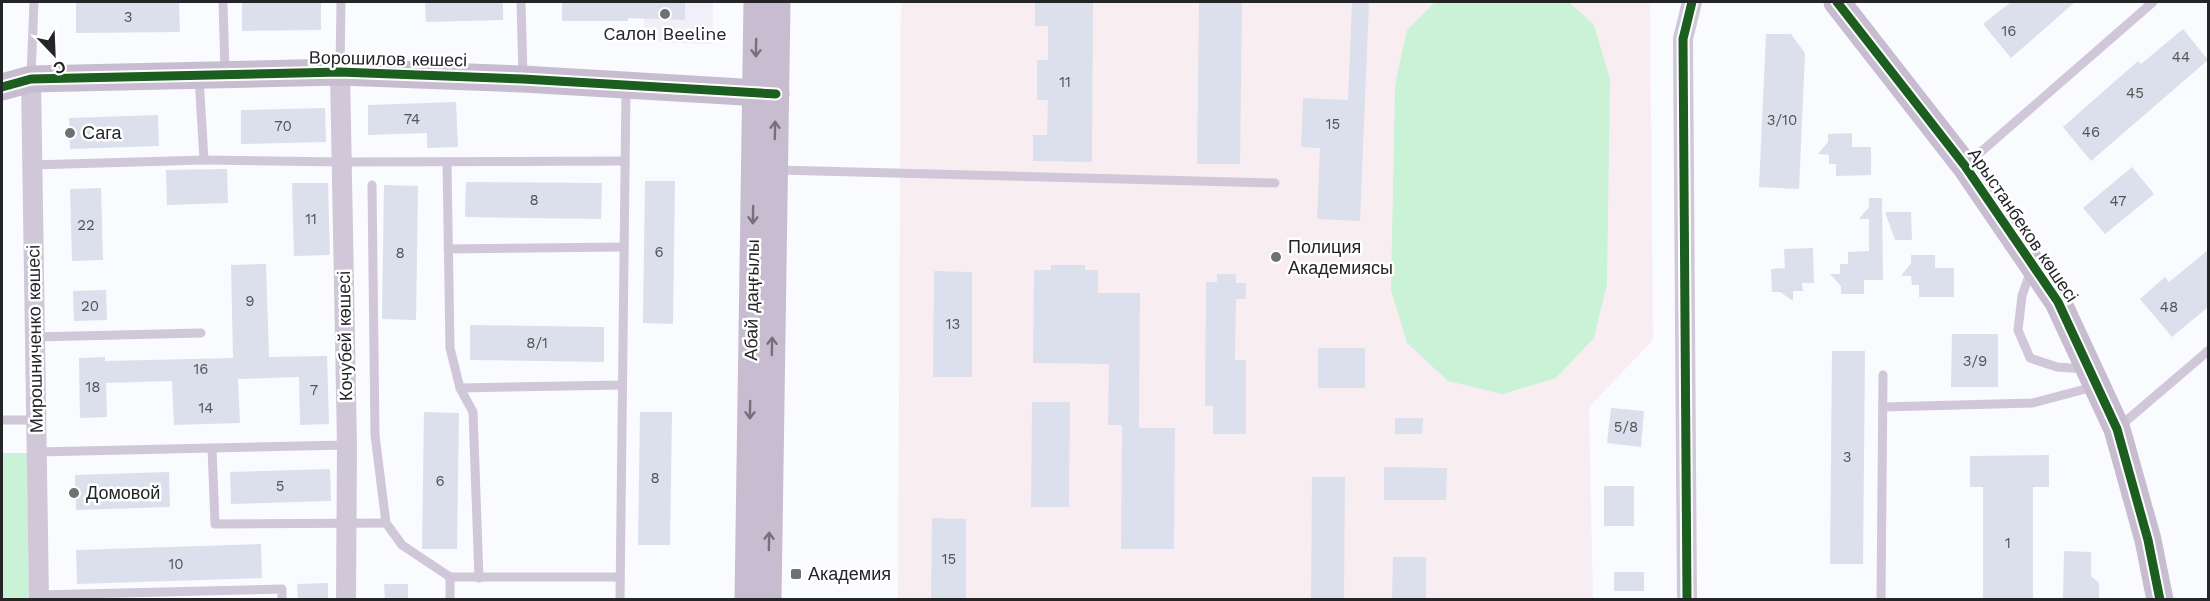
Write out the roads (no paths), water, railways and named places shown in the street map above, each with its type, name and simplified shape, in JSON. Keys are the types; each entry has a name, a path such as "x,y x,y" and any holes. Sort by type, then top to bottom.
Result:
{"street":[{"name":"Абай даңғылы","path":"757,2 766,94"},
{"name":"Абай даңғылы","path":"748,600 766,94 777,2"},
{"path":"1687,600 1683,39 1692,2"},
{"name":"Арыстанбеков көшесі","path":"1837,2 1965,166 2058,302 2117,429 2148,540 2160,600"},
{"name":"Ворошилов көшесі","path":"2,87 31,79 340,72 523,79 766,94"},
{"name":"Кочубей көшесі","path":"340,72 347,445 346,600"},
{"name":"Мирошниченко көшесі","path":"31,79 39,597"},
{"name":"Абай даңғылы","path":"764,170 768,600"}],"lane":[{"path":"31,79 34,2"},
{"path":"204,160 212,75 223,2"},
{"path":"340,72 341,2"},
{"path":"521,2 523,79"},
{"path":"1965,166 2153,2"},
{"path":"620,600 626,86"},
{"path":"32,165 204,160 625,161"},
{"path":"447,162 450,348 460,388 473,412 478,578"},
{"path":"764,170 1275,183"},
{"path":"372,185 375,435 386,523 402,545 450,577 620,577"},
{"path":"448,249 624,248"},
{"path":"2032,265 2022,296 2018,330 2030,358 2094,377"},
{"path":"35,337 201,333"},
{"path":"2117,429 2208,351"},
{"path":"1881,600 1883,375"},
{"path":"1883,406 2033,403 2094,377"},
{"path":"460,388 622,385"},
{"path":"2,420 36,420"},
{"path":"37,452 347,445"},
{"path":"212,448 215,524 386,523"},
{"path":"450,577 450,600"},
{"path":"39,597 282,589 282,600"}],"place":[{"name":"Cалон Beeline","path":"665,14"},
{"name":"Сага","path":"70,133"},
{"name":"Полиция Академиясы","path":"1276,257"},
{"name":"Домовой","path":"74,493"},
{"name":"Академия","path":"796,574"}]}
